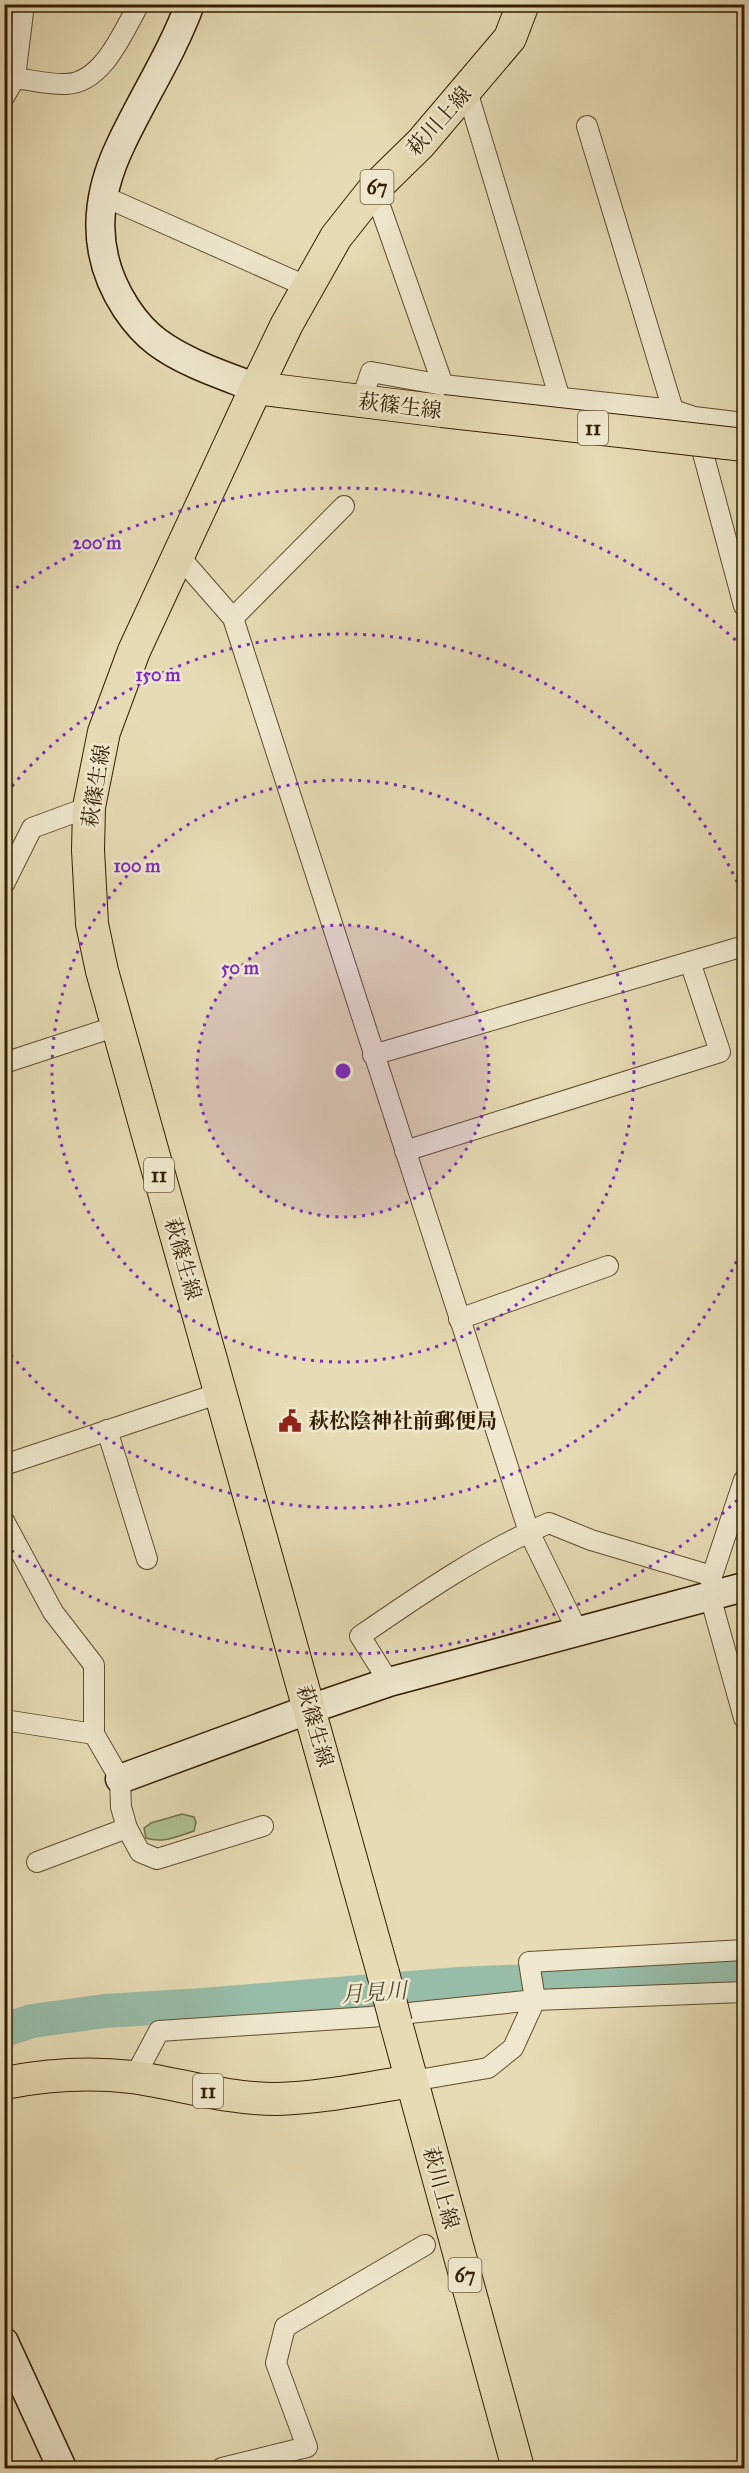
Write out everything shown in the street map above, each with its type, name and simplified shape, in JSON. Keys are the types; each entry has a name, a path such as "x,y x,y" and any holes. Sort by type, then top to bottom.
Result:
{"main road":[{"name":"萩川上線","path":"256,388 287,324 310,288 336,237 374,189 421,143 510,38 524,4"},
{"name":"萩篠生線","path":"412,2081 310,1709 102,971 92,924 88,850 89,807 104,732 134,651 256,388 361,401 443,398 744,445"},
{"name":"11","path":"4,2083 59,2076 111,2075 230,2095 276,2099 330,2094 412,2081"},
{"name":"萩川上線","path":"412,2081 518,2469"}],"street":[{"path":"4,97 15,78 24,4"},
{"path":"15,78 67,84 84,80 106,62 139,4"},
{"path":"190,4 120,145 105,182 100,210 101,245 105,269 117,294 133,318 156,342 188,360 256,388"},
{"path":"467,91 560,399"},
{"path":"587,126 673,410"},
{"path":"374,189 443,398 560,399 673,410 694,417 744,423"},
{"path":"103,196 310,288"},
{"path":"694,417 744,606"},
{"path":"233,618 344,506"},
{"path":"178,555 233,618 529,1532 577,1630"},
{"path":"4,884 33,828 89,807"},
{"path":"373,1055 744,946"},
{"path":"405,1151 720,1052 690,962"},
{"path":"4,1063 117,1026"},
{"path":"459,1319 608,1266"},
{"path":"4,1465 220,1393"},
{"path":"107,1430 147,1559"},
{"path":"744,1480 711,1586 744,1718"},
{"path":"4,1521 53,1612 94,1665 94,1734 120,1779 121,1807 127,1828 140,1852 157,1859 262,1826"},
{"path":"389,1682 360,1636 436,1584 549,1523 711,1586 744,1587"},
{"path":"120,1779 389,1682 577,1630 711,1586"},
{"path":"4,1720 94,1734"},
{"path":"37,1862 127,1828"},
{"path":"412,2081 488,2068 513,2048 535,2000 529,1962 744,1950"},
{"path":"134,2078 159,2031 370,2017 535,2000 744,1992"},
{"path":"222,2469 307,2447 276,2363 285,2327 425,2245"},
{"path":"4,2342 62,2469"}],"green space":[{"path":"182,1814 194,1817 196,1822 194,1831 164,1840 146,1838 144,1828 151,1823"}],"waterway":[{"name":"月見川","path":"4,2030 32,2021 105,2011 459,1984 599,1978 744,1966"}],"place":[{"name":"萩松陰神社前郵便局","path":"290,1421"}]}
